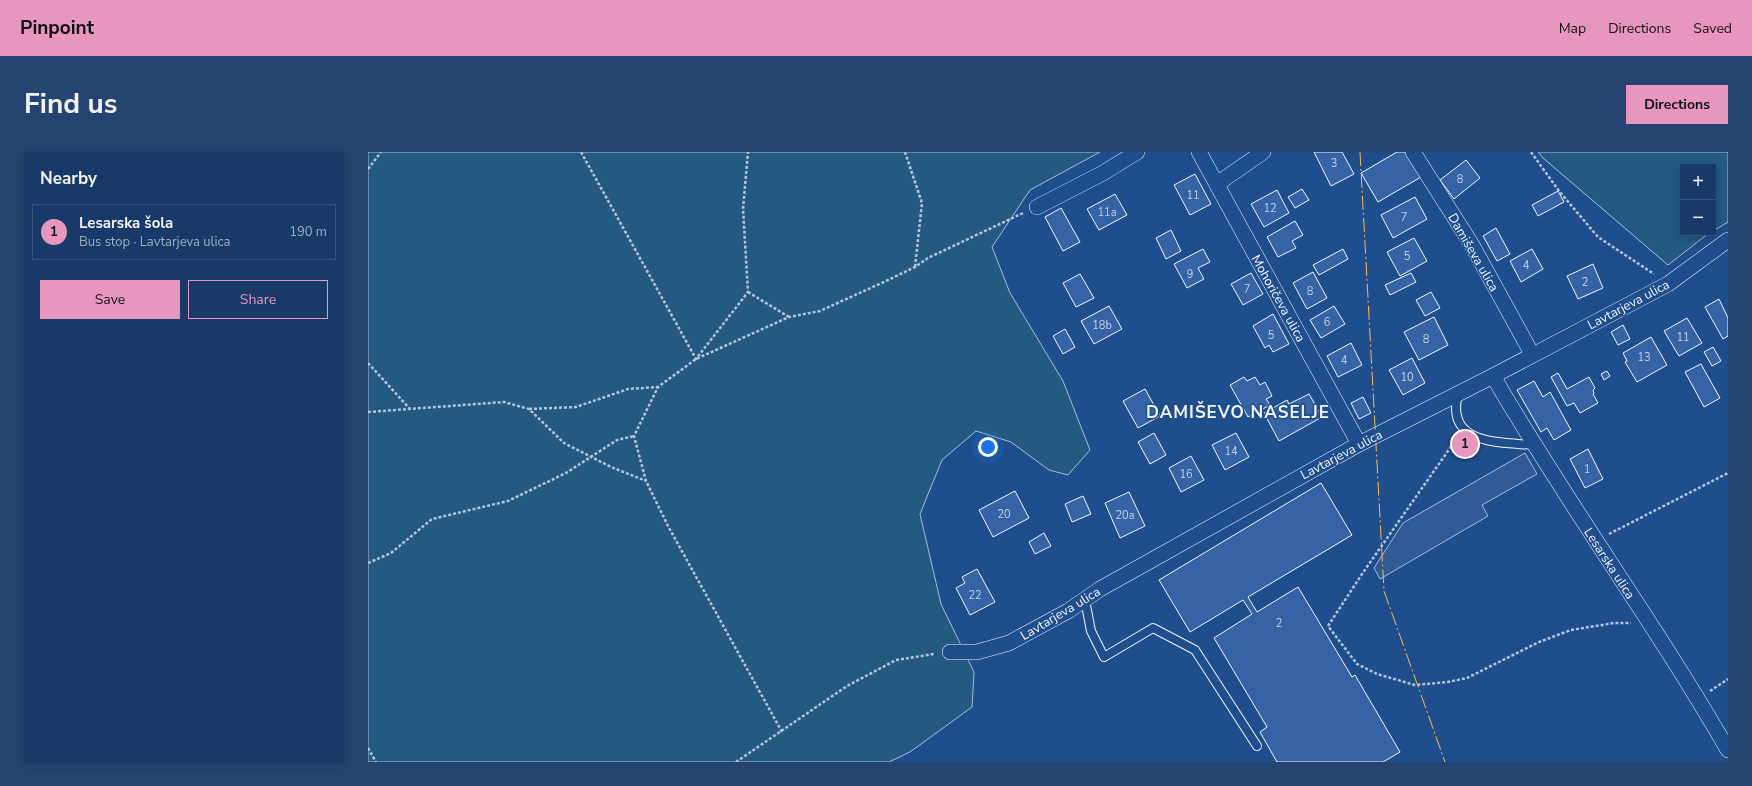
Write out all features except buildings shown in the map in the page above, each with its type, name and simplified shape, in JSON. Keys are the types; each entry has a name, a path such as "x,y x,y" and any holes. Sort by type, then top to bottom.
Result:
{"street":[{"path":"1037,207 1103,173 1137,152"},
{"name":"Mohoričeva ulica","path":"1199,152 1359,444"},
{"path":"1217,184 1263,152"},
{"name":"Damiševa ulica","path":"1413,152 1472,246 1532,354"},
{"name":"Lavtarjeva ulica","path":"950,652 977,652 1010,643 1068,611 1100,589 1359,444 1668,284 1728,240"},
{"name":"Lesarska ulica","path":"1492,376 1533,445 1698,698 1728,750"}],"lane":[{"path":"1458,394 1455,406 1456,416 1463,429 1482,439 1495,442 1533,445"},
{"path":"1084,600 1091,631 1104,657 1152,628 1194,650 1256,746"}],"path":[{"path":"368,169 381,152"},
{"path":"581,152 696,359"},
{"path":"696,359 748,292 743,209 748,152"},
{"path":"905,152 922,203 915,267"},
{"path":"1531,152 1559,191 1598,237 1668,284"},
{"path":"782,732 672,533 646,481 634,436 658,387 696,359 789,317 820,311 915,267 928,258 1037,207"},
{"path":"748,292 789,317"},
{"path":"368,363 410,410"},
{"path":"368,412 504,402 529,408 576,407 628,389 658,387"},
{"path":"529,408 564,443 611,467 646,481"},
{"path":"1463,429 1362,574 1328,626 1357,664 1377,674 1415,685 1448,682 1467,678 1539,642 1571,630 1614,623 1637,624 1647,620"},
{"path":"368,563 391,553 432,519 508,501 566,473 617,440 634,436"},
{"path":"1596,541 1728,473"},
{"path":"736,762 782,732 847,686 896,660 950,652"},
{"path":"1698,698 1728,679"},
{"path":"368,748 376,762"}],"shaded area":[{"path":"368,152 1100,152 1030,190 992,247 1010,293 1063,381 1090,450 1068,475 1049,470 1011,442 976,431 942,460 920,514 941,604 974,672 972,707 910,752 889,762 368,762"},
{"path":"1538,152 1728,152 1728,222 1716,229 1716,164 1680,164 1680,236 1705,236 1668,265 1543,158"},
{"path":"1525,453 1537,474 1482,505 1488,516 1380,579 1374,568 1403,523"}],"power":[{"path":"1360,152 1384,591 1445,762"}],"place":[{"name":"Lesarska šola","path":"1465,444"}],"district":[{"name":"DAMIŠEVO NASELJE","path":"1238,412"}]}
